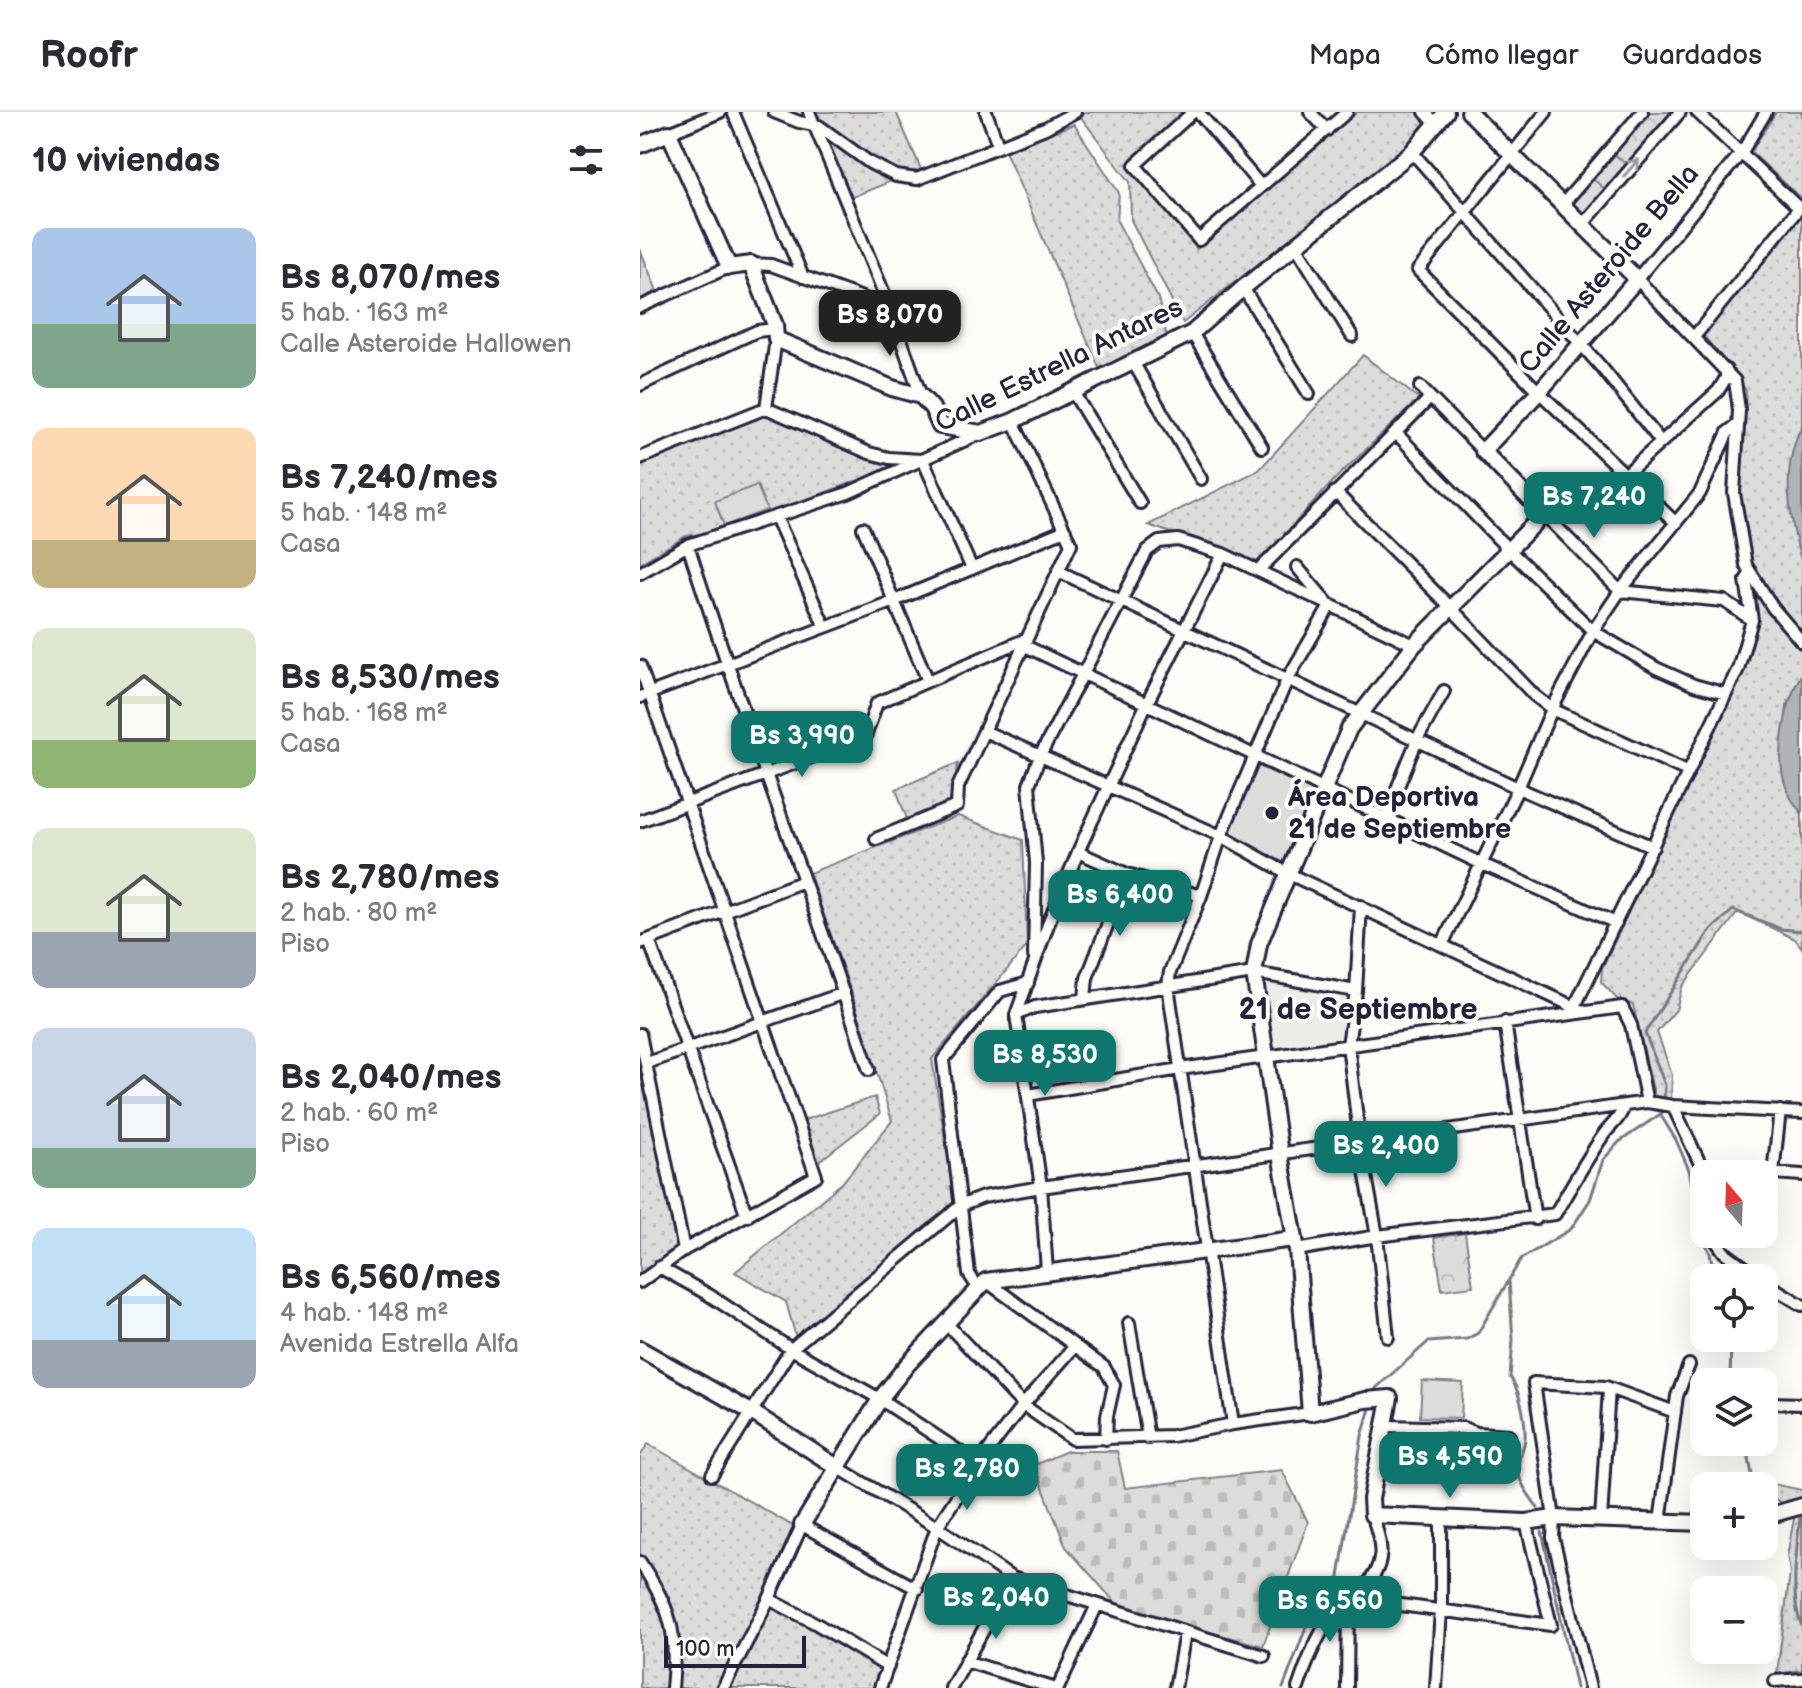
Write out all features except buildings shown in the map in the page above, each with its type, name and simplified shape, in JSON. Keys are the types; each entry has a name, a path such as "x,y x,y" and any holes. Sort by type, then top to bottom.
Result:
{"street":[{"path":"640,145 720,112"},
{"path":"733,112 803,277"},
{"path":"774,112 828,132 870,163 917,179 1045,128 1075,112"},
{"path":"809,112 890,308 921,396 932,408 940,426 981,433"},
{"path":"986,112 998,145"},
{"path":"1261,186 1196,112 1135,165 1199,240 1347,112"},
{"path":"1310,112 1327,130"},
{"path":"1425,112 1441,118"},
{"path":"1469,112 1513,153 1735,381 1739,395 1734,493 1741,547 1750,574 1802,642"},
{"path":"1546,112 1418,270 1676,523"},
{"path":"1563,204 1642,112"},
{"path":"1583,224 1680,112"},
{"path":"1694,337 1799,208 1697,112"},
{"name":"Calle Asteroide Bella","path":"1483,451 1637,279 1742,152 1766,112"},
{"name":"Calle Estrella Antares","path":"640,573 688,545 848,493 1013,421 1192,333 1412,152 1441,118"},
{"path":"669,133 729,267"},
{"path":"1412,152 1661,442"},
{"path":"1296,246 1352,336"},
{"path":"751,264 764,293 776,334 766,408"},
{"path":"640,307 729,267 751,264 771,265 890,308"},
{"path":"1243,288 1309,394"},
{"path":"640,385 757,331 776,334 892,388 921,396"},
{"path":"1192,333 1262,447"},
{"path":"1133,362 1201,479"},
{"path":"1626,474 1718,391 1723,385 1726,370"},
{"path":"1420,387 1620,591 1724,601 1752,620"},
{"path":"1073,392 1140,503"},
{"path":"1259,570 1430,398"},
{"path":"640,458 766,408 869,453 923,460 972,569"},
{"path":"876,839 957,806 958,787 1071,544 1013,421"},
{"path":"1442,945 1518,788 1552,709 1593,631 1620,591 1700,493 1728,432 1737,425"},
{"path":"1396,433 1509,550 1593,631 1656,668 1694,685 1726,694"},
{"path":"1335,492 1534,695 1552,709 1687,771"},
{"path":"1310,1413 1295,1245 1254,973 1259,944 1349,729 1414,645 1544,514"},
{"path":"776,517 825,627"},
{"path":"863,528 928,681"},
{"path":"645,696 894,601 1065,530"},
{"path":"1034,964 1036,863 1029,785 1040,756 1147,551 1159,542 1178,540 1223,554 1414,645"},
{"path":"688,545 726,665 869,1070"},
{"path":"1047,1271 1041,1187 1016,1015 1078,852 1146,705 1223,554"},
{"path":"1297,567 1330,606"},
{"path":"1058,571 1518,788 1653,847"},
{"path":"1579,1009 1687,771 1738,669 1752,620 1746,580 1750,574"},
{"path":"1233,1424 1168,986 1170,972 1221,836 1287,680 1330,606"},
{"path":"1024,642 1146,705 1482,864 1616,923"},
{"path":"640,821 865,737 877,703 1024,642"},
{"path":"640,666 645,696 688,803 816,1176 684,1250 640,1282"},
{"path":"1385,818 1417,740 1444,691"},
{"path":"984,731 1221,836 1289,874 1579,1009"},
{"path":"1078,852 1127,874 1201,896"},
{"path":"1085,998 1087,978 1127,874"},
{"path":"747,1216 688,1049 645,942 804,881"},
{"path":"1361,906 1356,991 1348,1045 1360,1143 1377,1236 1388,1337"},
{"path":"1016,1015 1035,1007 1085,998 1254,973 1356,991"},
{"path":"1028,983 1000,991 943,1060 969,1274 1104,1367 1114,1385 1106,1439"},
{"path":"647,1063 844,993"},
{"path":"1028,1095 1579,1009 1622,1007 1631,1025 1647,1102"},
{"path":"1505,1022 1535,1219"},
{"path":"640,1034 684,1250"},
{"path":"712,1475 791,1349 960,1206 983,1197 1647,1102 1802,1113"},
{"path":"723,1688 769,1599 802,1525 880,1399 983,1285 1047,1271 1206,1251 1295,1245 1535,1219 1555,1214 1602,1137 1621,1117 1624,1106"},
{"path":"1673,1106 1698,1160"},
{"path":"1774,1160 1780,1111"},
{"path":"1778,1173 1802,1175"},
{"path":"1721,1248 1740,1264"},
{"path":"659,1267 709,1295 791,1349 880,1399 978,1464"},
{"path":"1778,1290 1802,1305"},
{"path":"946,1323 1023,1405 1072,1439 1172,1436 1379,1399 1386,1426 1371,1499 1372,1515 1382,1547 1375,1570 1363,1589 1328,1621 1307,1661 1298,1688"},
{"path":"1129,1323 1148,1438"},
{"path":"880,1688 937,1527 978,1464 1023,1405 1075,1346"},
{"path":"640,1349 753,1413 937,1527 1012,1578 1264,1656"},
{"path":"1660,1522 1677,1396 1689,1365"},
{"path":"1590,1688 1553,1538 1554,1518 1534,1383 1609,1388 1675,1412"},
{"path":"1601,1520 1609,1388"},
{"path":"1778,1403 1802,1404"},
{"path":"1386,1426 1463,1428 1477,1433 1509,1435"},
{"path":"1778,1513 1802,1506"},
{"path":"1372,1515 1526,1522 1554,1518 1690,1523"},
{"path":"1436,1688 1441,1610 1441,1518"},
{"path":"1363,1589 1374,1599 1393,1604 1551,1625 1526,1522"},
{"path":"802,1525 917,1589"},
{"path":"640,1562 672,1619 676,1657 672,1688"},
{"path":"951,1688 1012,1578"},
{"path":"769,1599 888,1667"},
{"path":"1347,1688 1348,1601"},
{"path":"965,1661 1023,1684 1056,1688 1097,1605"},
{"path":"1175,1688 1185,1633"},
{"path":"1775,1681 1802,1679"}],"shaded area":[{"path":"1802,426 1802,563 1790,511 1789,476 1795,442"},
{"path":"1802,673 1802,814 1791,798 1784,779 1781,748 1786,715"},
{"path":"1265,980 1341,994 1345,999 1341,1038 1275,1047 1269,1045 1261,985"}],"green space":[{"path":"814,112 896,112 921,169 850,198"},
{"path":"1085,112 1186,112 1127,164 1197,249 1357,112 1417,112 1428,123 1400,152 1183,323 1131,220 1130,182 1080,116"},
{"path":"1649,112 1675,112 1583,218 1568,205"},
{"path":"1776,112 1802,112 1802,199 1751,152"},
{"path":"1074,124 1119,193 1117,221 1158,298 1167,337 1100,370 1005,151"},
{"path":"1614,154 1629,166 1607,191 1593,179"},
{"path":"1802,213 1802,426 1798,434 1798,548 1802,563 1802,673 1787,705 1785,727 1787,791 1802,814 1802,948 1795,939 1738,912 1682,987 1676,1010 1657,1032 1672,1075 1671,1101 1655,1098 1633,1005 1617,999 1601,982 1602,968 1746,663 1755,630 1758,577 1748,565 1740,490 1746,391 1702,334"},
{"path":"640,249 657,291 640,299"},
{"path":"1363,355 1419,399 1337,477 1258,563 1148,525 1259,470"},
{"path":"765,415 897,466 721,531 686,536 640,563 640,465"},
{"path":"757,485 767,510 724,526 715,501"},
{"path":"958,763 949,807 908,822 896,789"},
{"name":"Área Deportiva 21 de Septiembre","path":"1256,765 1316,792 1287,866 1227,834"},
{"path":"958,816 1023,840 1027,946 932,1059 955,1201 797,1341 786,1302 735,1272 843,1182 892,1121 809,873"},
{"path":"640,1062 676,1246 640,1276"},
{"path":"875,1097 880,1114 818,1162 804,1120"},
{"path":"1465,1233 1473,1286 1442,1290 1434,1238"},
{"path":"1422,1381 1463,1383 1461,1418 1420,1417"},
{"path":"648,1444 793,1526 762,1600 882,1668 874,1688 640,1688 640,1456"},
{"path":"1067,1451 1117,1451 1125,1488 1282,1470 1308,1522 1263,1646 1121,1609 1066,1547 1034,1465"},
{"path":"1778,1485 1802,1490 1802,1670 1777,1674 1790,1572 1787,1556 1795,1513 1778,1501"}],"waterway":[{"path":"1664,1100 1665,1085 1645,1033 1709,932 1733,910 1781,929 1802,931"},
{"path":"1375,1393 1376,1388 1428,1342 1467,1339 1478,1333 1521,1259 1571,1229 1590,1200 1603,1160 1619,1142 1662,1113 1663,1108"},
{"path":"1660,1114 1689,1170 1703,1238 1712,1264"},
{"path":"1509,1281 1513,1340 1510,1377 1519,1398 1525,1431 1518,1470 1522,1484 1538,1508"},
{"path":"1730,1368 1731,1352"},
{"path":"1283,1688 1308,1622 1337,1589 1362,1436 1371,1405"},
{"path":"1749,1456 1752,1472"},
{"path":"1800,1518 1795,1588 1802,1626"},
{"path":"1542,1532 1576,1688"}],"place":[{"name":"Área Deportiva 21 de Septiembre","path":"1272,813"}],"district":[{"name":"21 de Septiembre","path":"1358,1010"}]}
